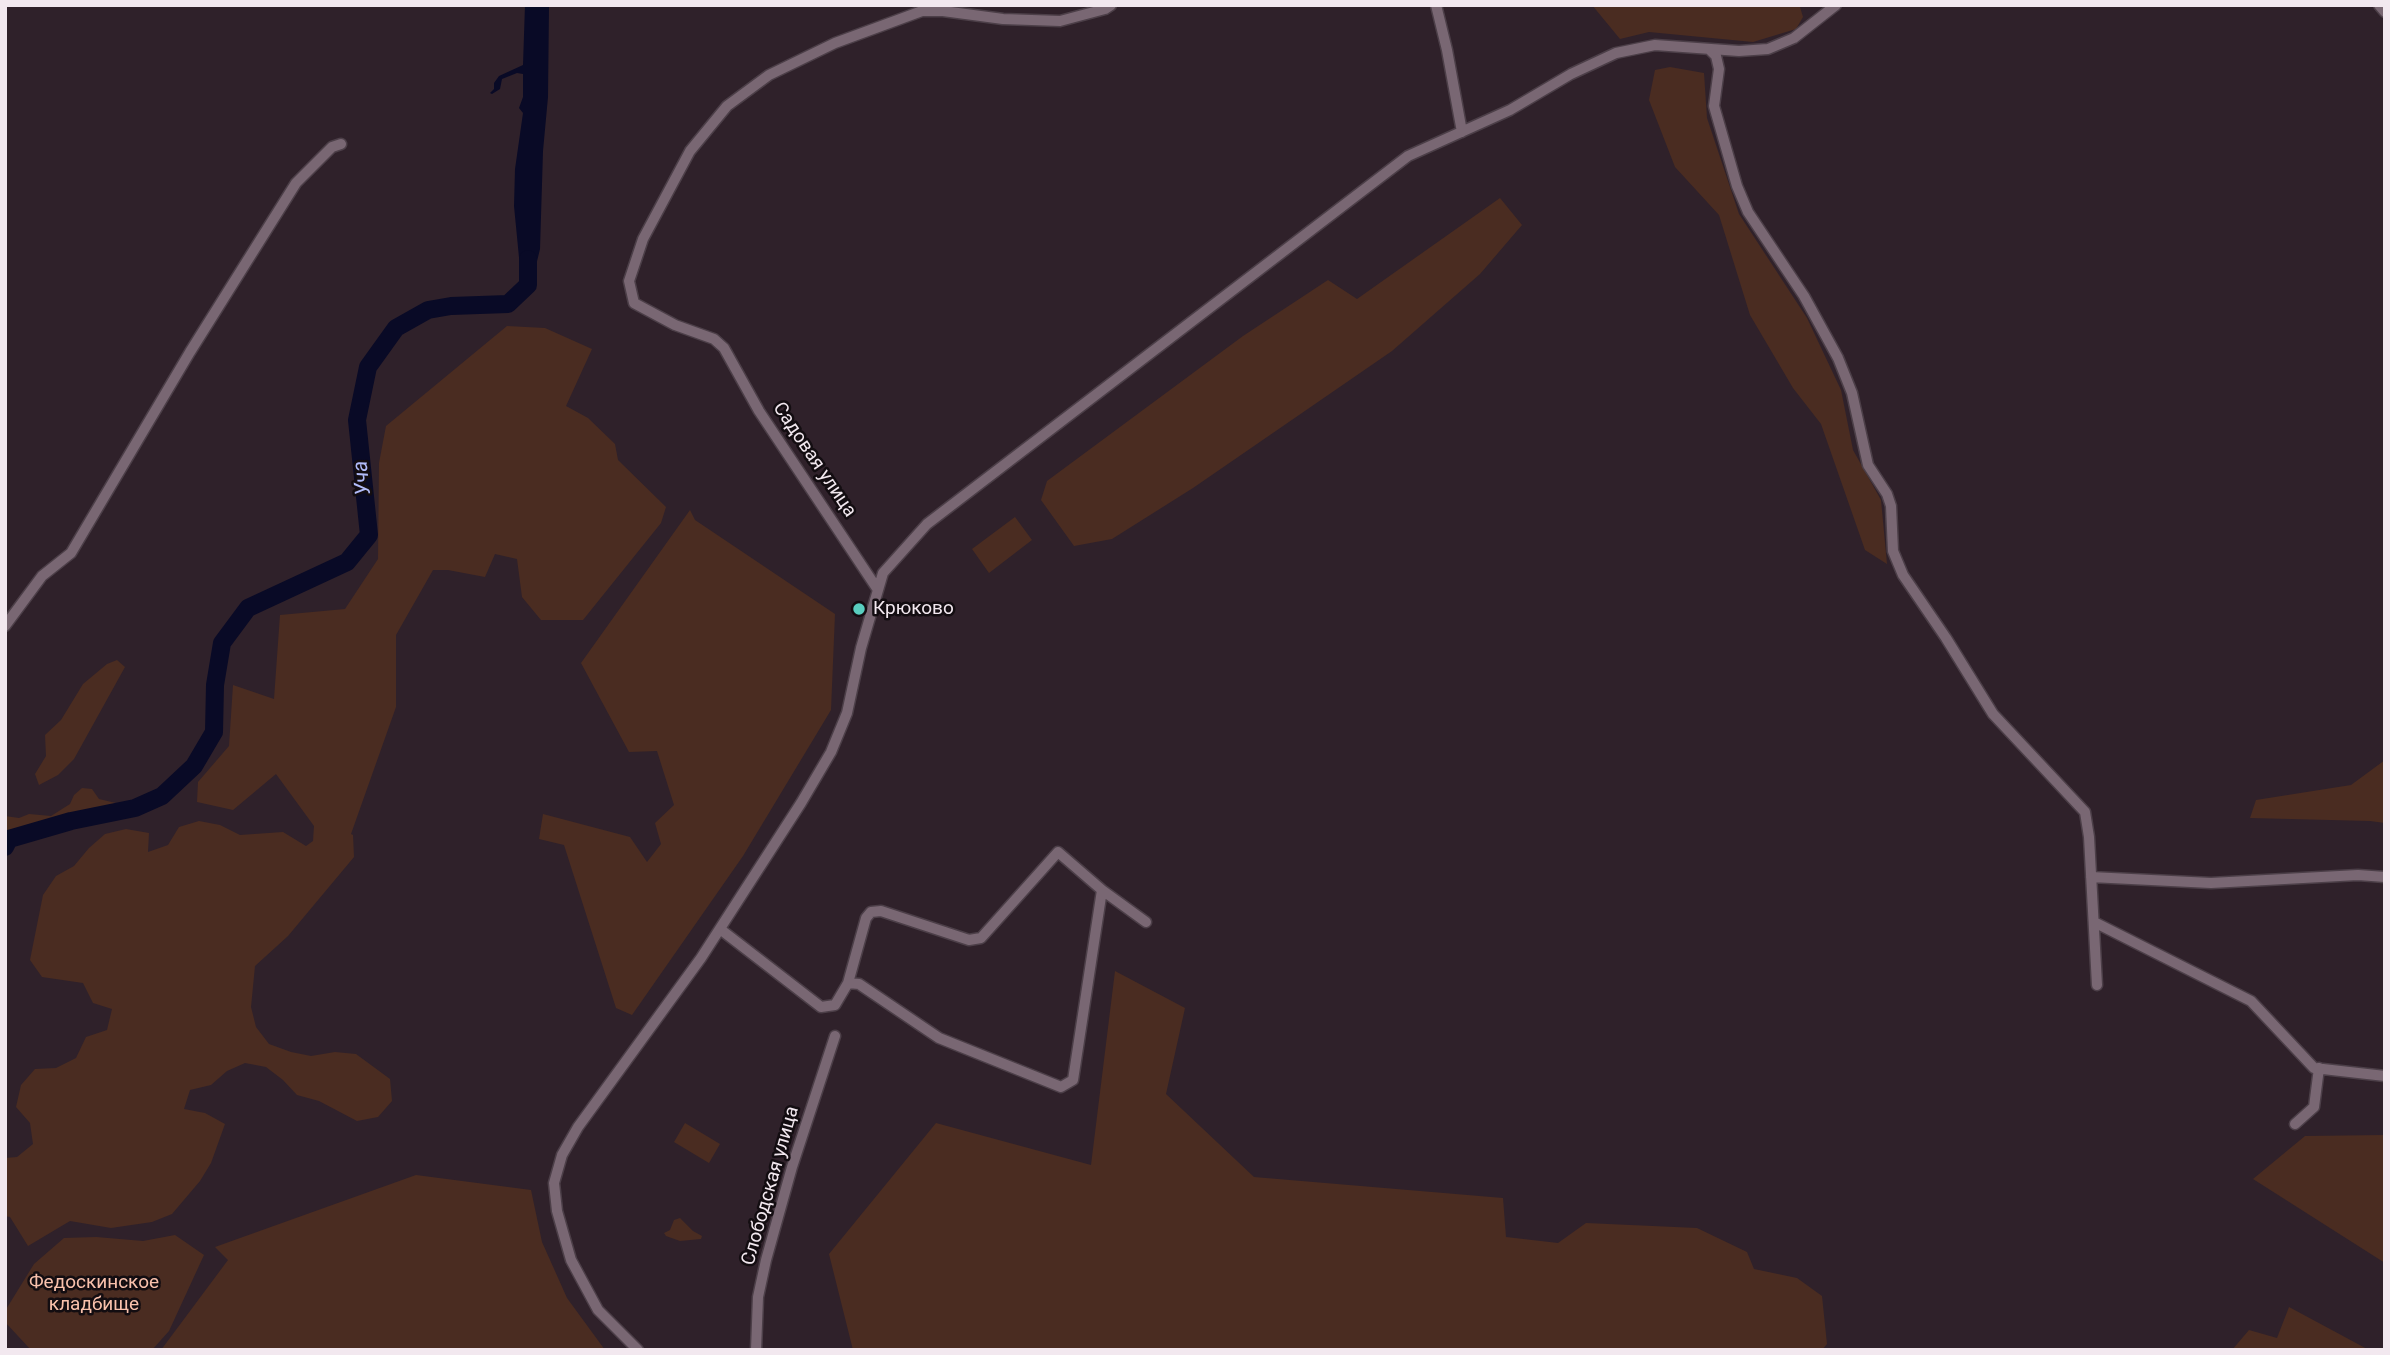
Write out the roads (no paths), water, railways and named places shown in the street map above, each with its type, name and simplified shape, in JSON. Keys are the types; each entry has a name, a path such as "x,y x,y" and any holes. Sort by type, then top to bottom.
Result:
{"street":[{"name":"Садовая улица","path":"878,590 760,411 724,348 714,339 675,325 634,303 629,282 643,239 691,151 727,106 769,75 835,43 922,11 1003,19 1060,21 1111,5"},
{"path":"1436,5 1462,132"},
{"path":"638,1350 598,1310 571,1260 557,1211 554,1183 562,1156 578,1127 701,958 831,752 847,713 883,573 926,524 1408,156 1510,110 1571,74 1616,53 1655,45 1739,51 1768,49 1794,38 1836,5"},
{"path":"2379,5 2385,12"},
{"path":"1709,49 1716,56 1719,69 1714,106 1737,186 1748,212 1804,296 1838,358 1852,393 1868,465 1887,494 1891,506 1893,551 1903,575 1993,714 2085,812 2097,985"},
{"path":"5,626 43,576 71,553 190,352 296,183 332,146 341,144"},
{"path":"720,929 821,1007 835,1006 848,983 866,918 871,912 881,911 969,940 981,938 1058,852 1102,890 1146,922"},
{"path":"2091,877 2211,883 2358,875 2385,877"},
{"path":"848,983 859,984 939,1038 1060,1087 1073,1080 1102,890"},
{"path":"2094,922 2251,1001 2314,1068 2385,1076"},
{"name":"Слободская улица","path":"756,1350 758,1297 766,1261 792,1167 835,1035"},
{"path":"2295,1124 2314,1107 2319,1068"}],"water":[{"path":"525,5 549,5 548,97 543,151 540,249 532,282 521,278 514,206 515,169 523,113 519,108 523,97 523,74 517,73 502,79 500,89 490,93 499,76 523,65"}],"waterway":[{"name":"Уча","path":"5,847 9,839 71,821 135,808 162,796 194,766 214,732 215,685 222,643 248,608 347,562 369,535 357,420 368,367 396,328 428,310 451,306 508,304 528,285 528,259"}],"place":[{"name":"Крюково","path":"859,609"}],"park label":[{"name":"Федоскинское кладбище","path":"94,1294"}]}
